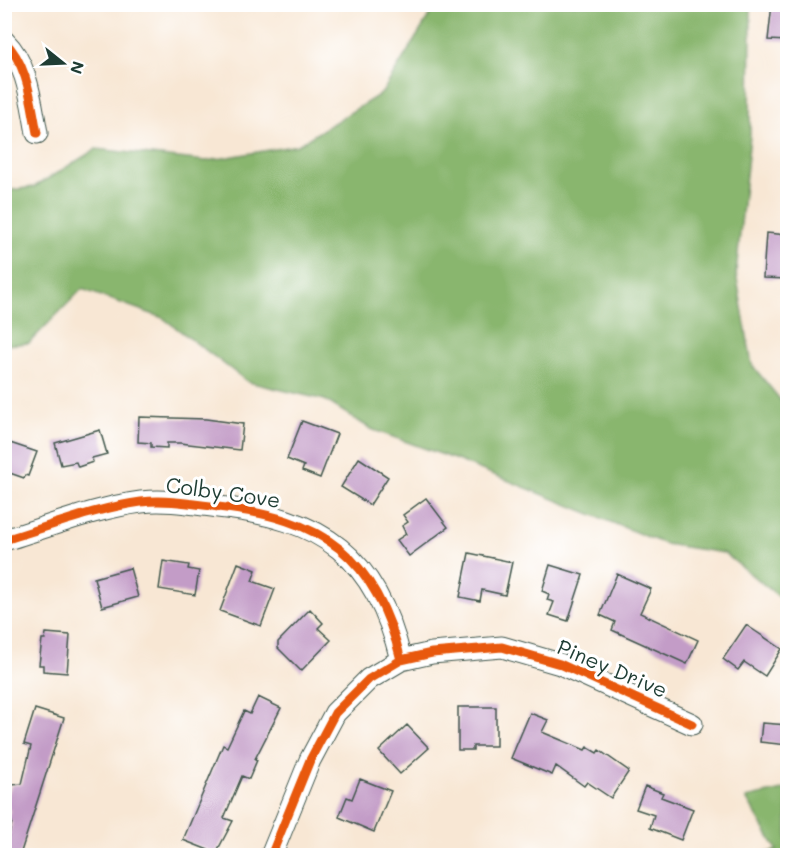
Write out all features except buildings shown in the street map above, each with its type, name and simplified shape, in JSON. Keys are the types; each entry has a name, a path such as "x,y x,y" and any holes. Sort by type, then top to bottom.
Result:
{"street":[{"path":"4,41 13,49 26,80 37,133"},
{"name":"Colby Cove","path":"4,540 117,507 142,502 165,501 262,512 282,518 325,538 342,549 362,570 393,628 401,660"},
{"name":"Piney Drive","path":"271,855 330,720 369,679 401,660 432,653 502,647 560,664 692,724"}],"green space":[{"path":"436,5 751,5 750,136 736,273 752,365 787,408 787,603 724,553 665,544 457,460 371,429 325,400 248,382 163,318 82,289 29,343 5,345 5,191 34,187 96,149 206,161 298,145 382,93"},
{"path":"787,789 787,855 760,855 777,850 746,798"}],"cycle path":[{"path":"4,41 12,50 23,72 37,133"},
{"path":"4,540 72,518 151,501 180,502 255,512 287,521 315,533 340,549 360,569 377,594 390,624 401,660"},
{"path":"271,856 310,760 335,713 369,679 401,660 432,653 502,647 560,664 692,724"}]}
